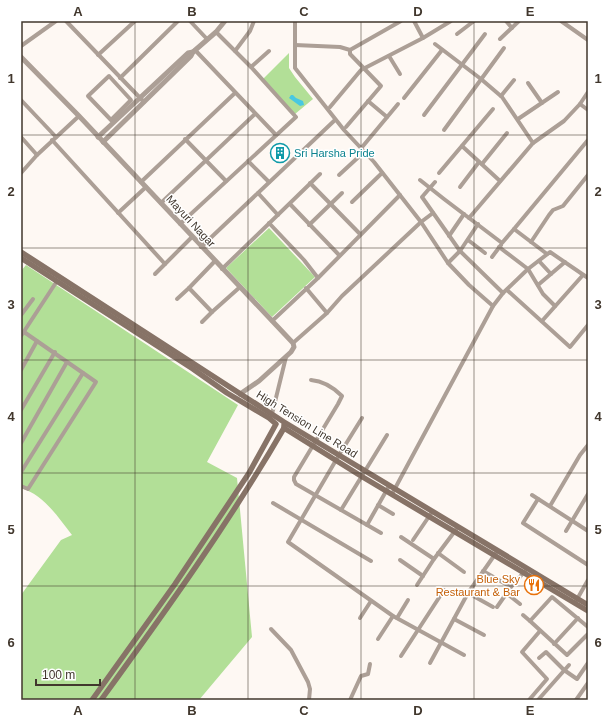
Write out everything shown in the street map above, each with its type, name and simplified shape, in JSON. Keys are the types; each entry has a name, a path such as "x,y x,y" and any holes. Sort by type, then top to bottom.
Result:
{"main road":[{"name":"High Tension Line Road","path":"21,252 144,334 193,369 238,397 272,414 284,425 387,488 578,602 588,605"},
{"name":"High Tension Line Road","path":"21,258 144,334"},
{"path":"92,700 175,584 249,473 276,426 275,422 238,397"},
{"path":"100,700 181,588 249,486 284,425"},
{"path":"175,584 181,588"},
{"path":"578,602 588,611"}],"street":[{"path":"21,46 56,21"},
{"path":"66,21 142,100"},
{"path":"98,55 135,21"},
{"path":"120,78 178,21"},
{"path":"190,21 207,39"},
{"path":"103,142 130,116 142,100 188,53 194,51 216,32 225,21"},
{"path":"235,51 250,31 254,21"},
{"path":"295,21 295,68 335,120 400,195 421,222 448,263 469,285 493,306"},
{"path":"350,50 351,48 401,21"},
{"path":"414,21 423,38"},
{"path":"330,107 357,74 364,68 423,38 451,21"},
{"path":"458,34 474,21"},
{"path":"506,21 512,28"},
{"path":"500,40 520,21"},
{"path":"561,21 588,40"},
{"path":"180,224 296,117 251,67 216,32"},
{"path":"424,115 485,34"},
{"path":"434,44 462,64 501,96 533,143"},
{"path":"295,45 333,46 350,50"},
{"path":"444,130 504,48"},
{"path":"346,127 381,86 350,54 350,50"},
{"path":"404,98 442,50"},
{"path":"194,51 276,136"},
{"path":"251,67 269,52"},
{"path":"389,56 400,74"},
{"name":"Mayuri Nagar","path":"21,57 79,116 293,343"},
{"path":"98,137 124,110 131,100 109,76 88,96 110,119 112,119 124,110 142,100"},
{"path":"501,96 514,80"},
{"path":"528,83 542,104"},
{"path":"518,119 558,92"},
{"path":"469,218 533,143 564,121 580,104 588,92"},
{"path":"141,182 235,93"},
{"path":"21,100 118,213 165,264"},
{"path":"368,101 387,117"},
{"path":"363,146 398,104"},
{"path":"580,104 588,110"},
{"path":"439,173 493,109"},
{"path":"124,110 130,116"},
{"path":"161,203 255,114"},
{"path":"21,173 37,155 79,116"},
{"path":"201,246 335,120"},
{"path":"460,187 507,133"},
{"path":"21,138 37,155"},
{"path":"186,140 226,181"},
{"path":"492,257 588,140"},
{"path":"462,146 500,181"},
{"path":"339,174 364,152"},
{"path":"248,161 269,182"},
{"path":"352,202 382,173"},
{"path":"222,268 320,174"},
{"path":"531,242 553,210 563,206 588,174"},
{"path":"420,180 478,224 528,269 543,294 555,306"},
{"path":"435,182 422,197 460,251 505,292 570,347 588,325"},
{"path":"310,183 360,234"},
{"path":"118,213 146,187"},
{"path":"258,193 278,215"},
{"path":"309,225 342,193"},
{"path":"272,321 318,278 339,255 400,195"},
{"path":"290,204 339,255"},
{"path":"238,397 259,381 293,350 293,343 327,314 342,296 421,222 433,213"},
{"path":"449,236 464,214"},
{"path":"269,223 304,260 318,278"},
{"path":"448,263 460,251 478,224"},
{"path":"514,229 547,254"},
{"path":"155,274 192,237"},
{"path":"468,240 485,253"},
{"path":"394,492 493,306 505,292 528,269 550,252 588,278"},
{"path":"539,260 551,274"},
{"path":"177,298 189,288 215,261"},
{"path":"538,285 565,262"},
{"path":"542,322 584,274"},
{"path":"21,336 57,281"},
{"path":"202,322 240,287"},
{"path":"189,288 212,312"},
{"path":"306,288 327,314"},
{"path":"21,315 33,299"},
{"path":"21,486 28,489 96,382 55,352 24,332"},
{"path":"21,370 37,340"},
{"path":"21,410 55,352"},
{"path":"272,414 286,356"},
{"path":"21,443 67,362"},
{"path":"21,472 82,373"},
{"path":"311,380 319,380 326,383 342,396 294,479 296,484 381,533"},
{"path":"362,418 288,542 395,617 464,655"},
{"path":"341,510 387,435"},
{"path":"550,506 580,455 588,445"},
{"path":"367,525 387,488"},
{"path":"566,532 588,494"},
{"path":"532,495 588,531"},
{"path":"538,499 523,523 588,565"},
{"path":"273,503 371,561"},
{"path":"378,505 393,514"},
{"path":"412,540 431,514"},
{"path":"417,585 456,529"},
{"path":"401,537 434,560"},
{"path":"438,553 464,572"},
{"path":"430,662 468,593 496,553"},
{"path":"400,560 422,576"},
{"path":"468,593 495,607 525,570"},
{"path":"483,571 511,587"},
{"path":"574,614 588,580"},
{"path":"401,656 444,590"},
{"path":"506,593 520,604"},
{"path":"530,621 551,597 574,614 588,627"},
{"path":"378,639 408,600"},
{"path":"360,618 371,601"},
{"path":"569,610 578,602"},
{"path":"523,615 566,655 568,655 588,634"},
{"path":"554,644 578,618"},
{"path":"454,619 484,635"},
{"path":"271,629 291,650 308,682 310,689 309,700"},
{"path":"529,700 547,679 522,652 540,631"},
{"path":"539,658 550,648"},
{"path":"546,652 564,670 577,679 588,663"},
{"path":"350,700 361,676 368,674 370,664"},
{"path":"538,700 569,665"},
{"path":"576,700 588,683"}],"green space":[{"path":"289,53 289,68 313,99 295,114 263,79"},
{"path":"269,228 315,277 272,317 226,268"},
{"path":"26,265 238,405 207,462 237,478 252,637 199,700 21,700 21,595 61,540 72,535 44,501 29,491 21,488 21,271"}],"water":[{"path":"291,95 303,101 304,105 300,106 289,98"}],"place":[{"name":"Sri Harsha Pride","path":"280,153"},
{"name":"Blue Sky Restaurant & Bar","path":"534,585"}]}
